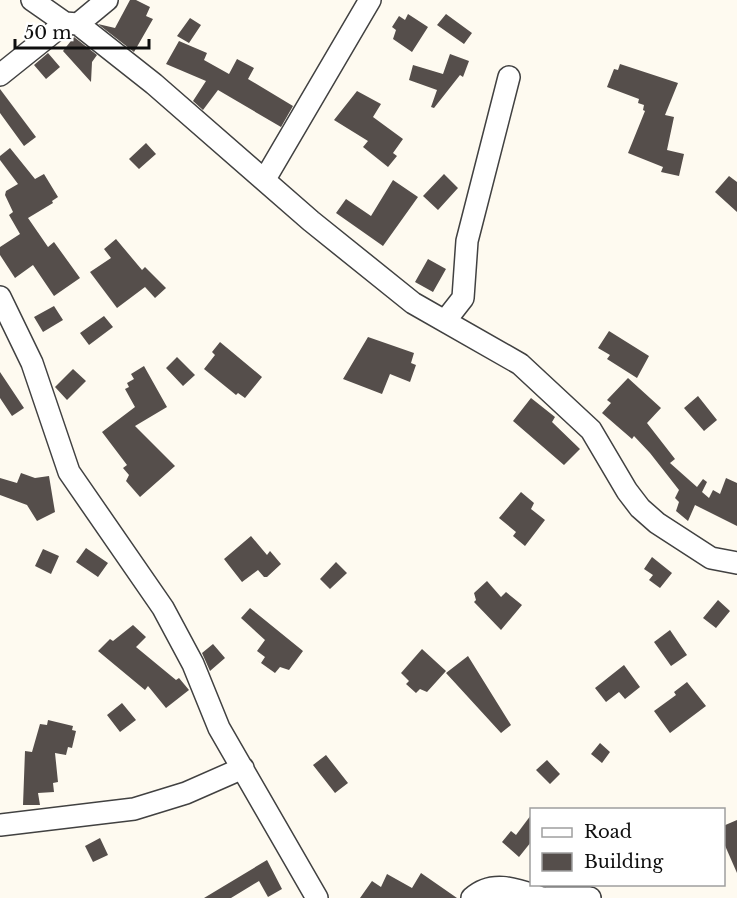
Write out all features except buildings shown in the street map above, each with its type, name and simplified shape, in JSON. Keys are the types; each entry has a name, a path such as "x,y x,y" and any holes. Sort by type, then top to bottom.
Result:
{"street":[{"path":"32,0 71,23 265,179 310,221 413,303 520,364 591,430 627,491 657,523 711,558 737,563"},
{"path":"0,75 71,23 107,0"},
{"path":"265,179 370,0"},
{"path":"445,321 463,298 466,241 509,77"},
{"path":"0,297 32,363 69,472 163,608 192,664 219,728 317,898"},
{"path":"0,825 134,809 186,793 243,768"},
{"path":"472,898 482,888 507,887 544,898 590,898"}]}
